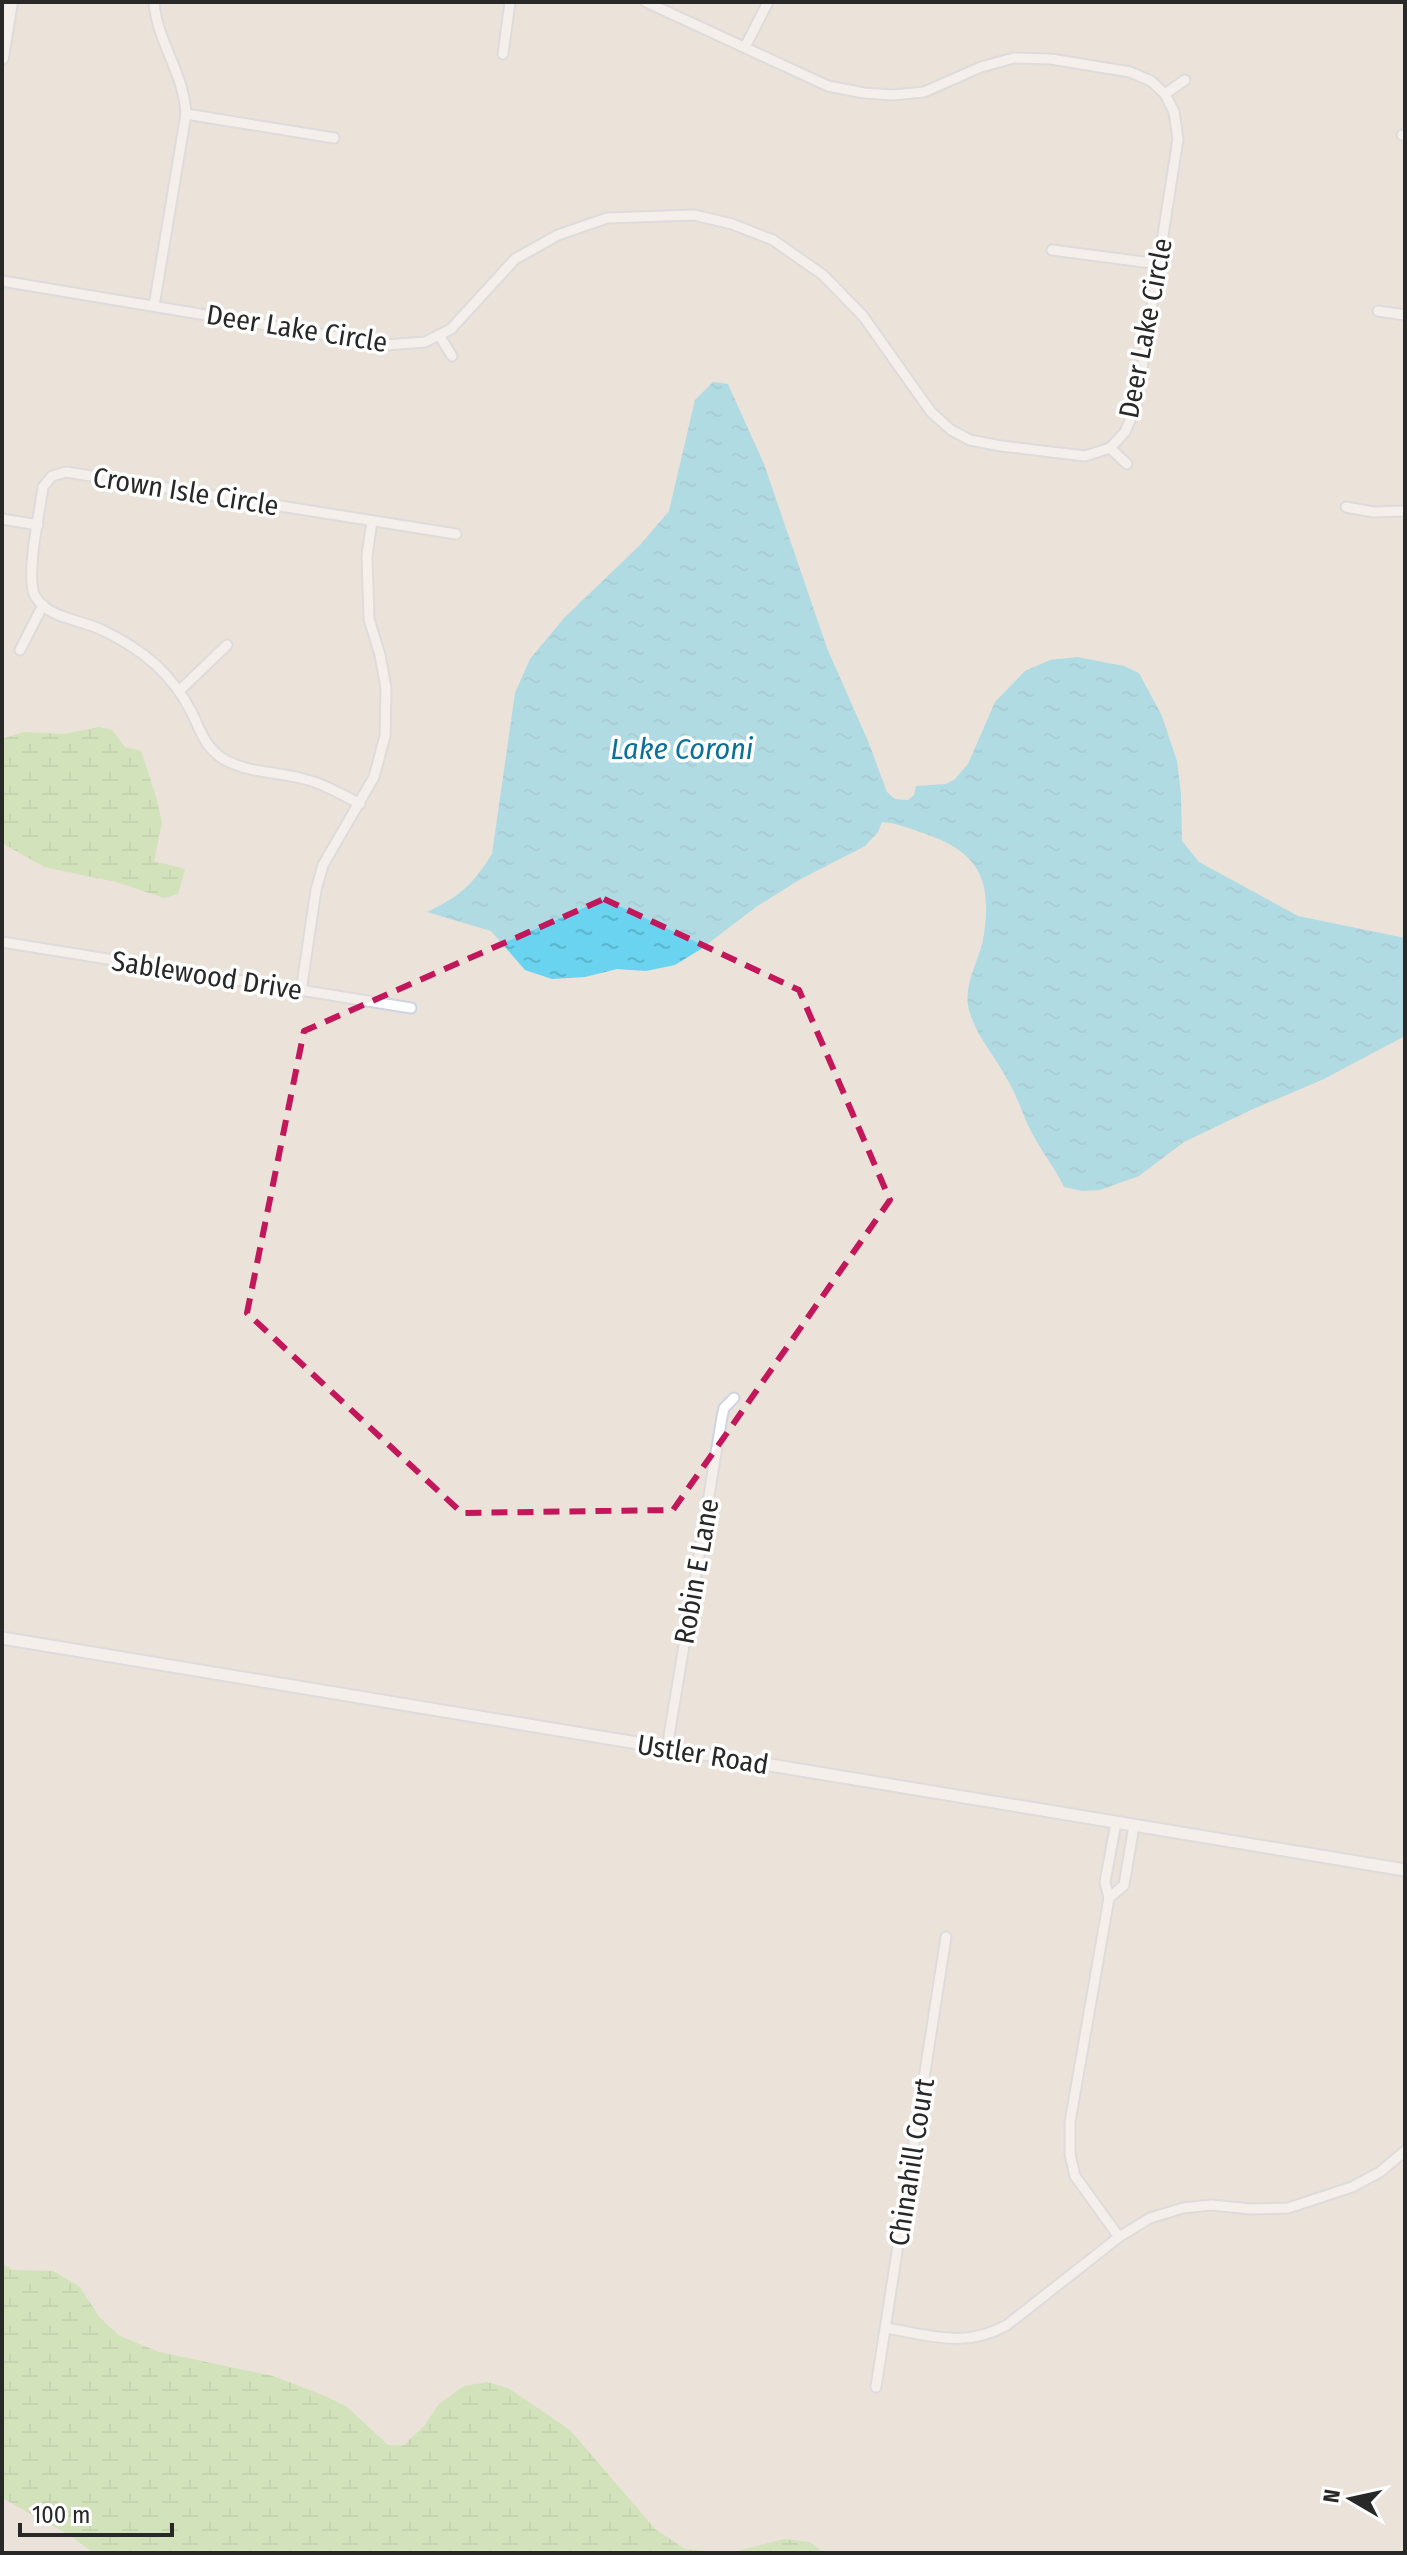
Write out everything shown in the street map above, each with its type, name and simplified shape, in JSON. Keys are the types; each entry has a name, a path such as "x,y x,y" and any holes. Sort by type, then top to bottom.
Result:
{"main road":[{"path":"2,58 11,2"}],"street":[{"path":"154,2 158,25 185,94 186,114 154,306"},
{"path":"503,54 510,2"},
{"path":"646,2 828,86 864,93 893,95 924,92 981,67 1014,58 1051,59 1130,72 1151,81 1165,94 1185,80"},
{"path":"745,47 768,2"},
{"name":"Deer Lake Circle","path":"2,281 386,345 425,342 451,329 515,259 558,235 607,218 694,215 732,224 773,240 823,275 863,316 931,412 951,430 970,440 1085,456 1110,448 1125,432 1136,407 1178,139 1174,112 1165,94"},
{"path":"186,114 334,138"},
{"path":"1052,250 1159,264"},
{"path":"1378,311 1405,315"},
{"path":"439,335 452,356"},
{"path":"1110,448 1127,464"},
{"name":"Crown Isle Circle","path":"43,605 34,594 31,579 43,487 52,476 66,472 456,534"},
{"path":"1346,507 1373,512 1405,511"},
{"path":"2,519 38,525"},
{"path":"301,991 316,890 323,865 360,804 381,756 387,714 380,655 369,619 367,556 372,521"},
{"path":"20,650 43,605 56,615 89,623 133,646 157,666 179,691 211,750 242,767 330,787 360,804"},
{"path":"179,691 227,645"},
{"name":"Sablewood Drive","path":"2,942 411,1008"},
{"name":"Robin E Lane","path":"667,1748 722,1417 724,1408 734,1398"},
{"name":"Ustler Road","path":"2,1638 1405,1870"},
{"path":"1116,1823 1105,1882 1109,1898 1070,2122 1070,2154 1075,2176 1119,2237"},
{"path":"1109,1898 1124,1885 1134,1826"},
{"path":"1109,1861 1128,1865"},
{"name":"Chinahill Court","path":"876,2387 946,1937"},
{"path":"885,2328 958,2340 991,2334 1007,2325 1119,2237 1150,2218 1183,2208 1211,2205 1251,2209 1288,2208 1352,2187 1380,2172 1405,2151"}],"highlighted area":[{"path":"604,899 799,990 890,1200 673,1510 462,1513 247,1313 304,1031"}],"green space":[{"path":"99,727 112,730 125,747 141,751 162,823 154,861 185,869 178,894 164,898 116,882 44,867 2,843 2,739 24,732 64,734"},
{"path":"2,2264 13,2270 53,2271 79,2286 100,2318 120,2336 159,2352 273,2376 325,2396 347,2407 388,2445 404,2445 424,2426 439,2404 464,2386 487,2382 508,2388 570,2430 655,2529 685,2549 727,2553 94,2553 69,2535 2,2498"},
{"path":"784,2539 810,2542 824,2553 730,2553"}],"water":[{"name":"Lake Coroni","path":"713,382 728,384 764,464 827,648 887,792 895,799 908,800 914,795 916,786 946,784 954,780 968,764 995,702 1025,671 1050,660 1077,657 1124,666 1139,673 1162,716 1177,761 1182,841 1199,862 1298,916 1405,938 1405,1036 1324,1079 1184,1142 1139,1176 1100,1190 1082,1191 1064,1187 972,1019 968,991 982,943 986,913 982,879 966,855 937,838 882,822 878,832 865,846 799,880 675,965 646,971 617,969 585,977 552,979 525,970 491,931 427,912 465,889 492,854 515,693 530,659 564,618 640,545 669,511 695,400"}]}
